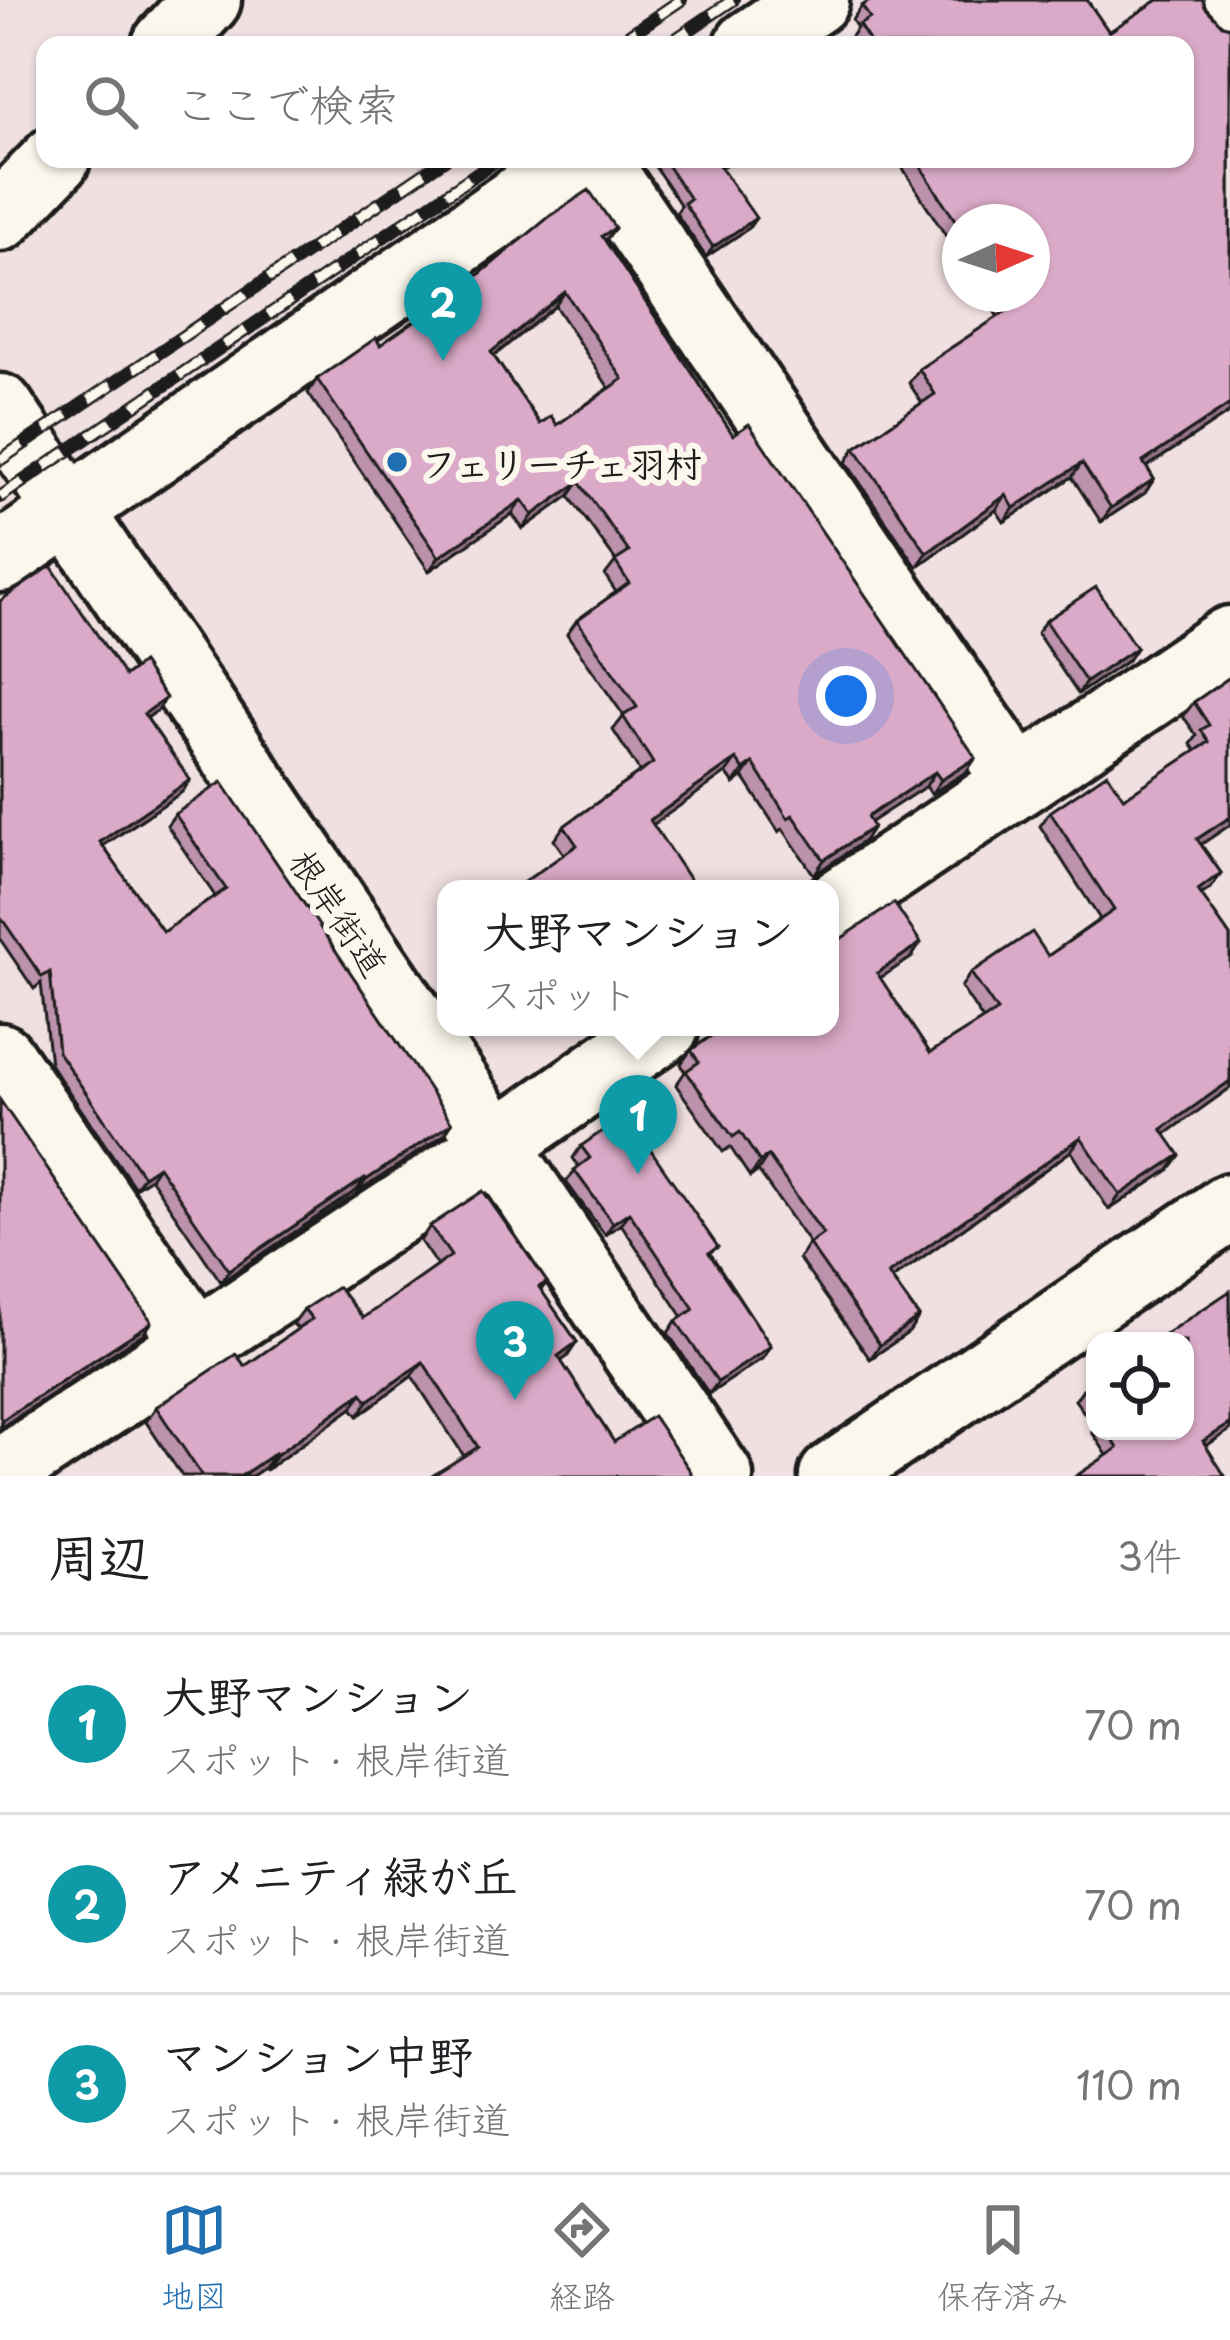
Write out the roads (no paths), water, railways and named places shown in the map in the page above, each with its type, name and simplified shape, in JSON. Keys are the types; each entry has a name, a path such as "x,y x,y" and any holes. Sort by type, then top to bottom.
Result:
{"street":[{"path":"174,36 207,0"},
{"path":"762,36 815,0"},
{"path":"0,217 47,168"},
{"path":"0,559 565,168"},
{"path":"600,168 1018,782"},
{"name":"根岸街道","path":"0,408 719,1476"},
{"path":"839,903 1230,640"},
{"path":"0,1473 498,1144 651,1036"},
{"path":"0,1058 196,1343"},
{"path":"833,1476 1230,1207"}],"railway":[{"path":"627,36 681,0"},
{"path":"680,36 733,0"},
{"path":"0,460 432,168"},
{"path":"0,497 485,168"}],"place":[{"name":"アメニティ緑が丘","path":"443,361"},
{"name":"フェリーチェ羽村","path":"397,462"},
{"name":"大野マンション","path":"638,1174"},
{"name":"マンション中野","path":"515,1400"}]}
